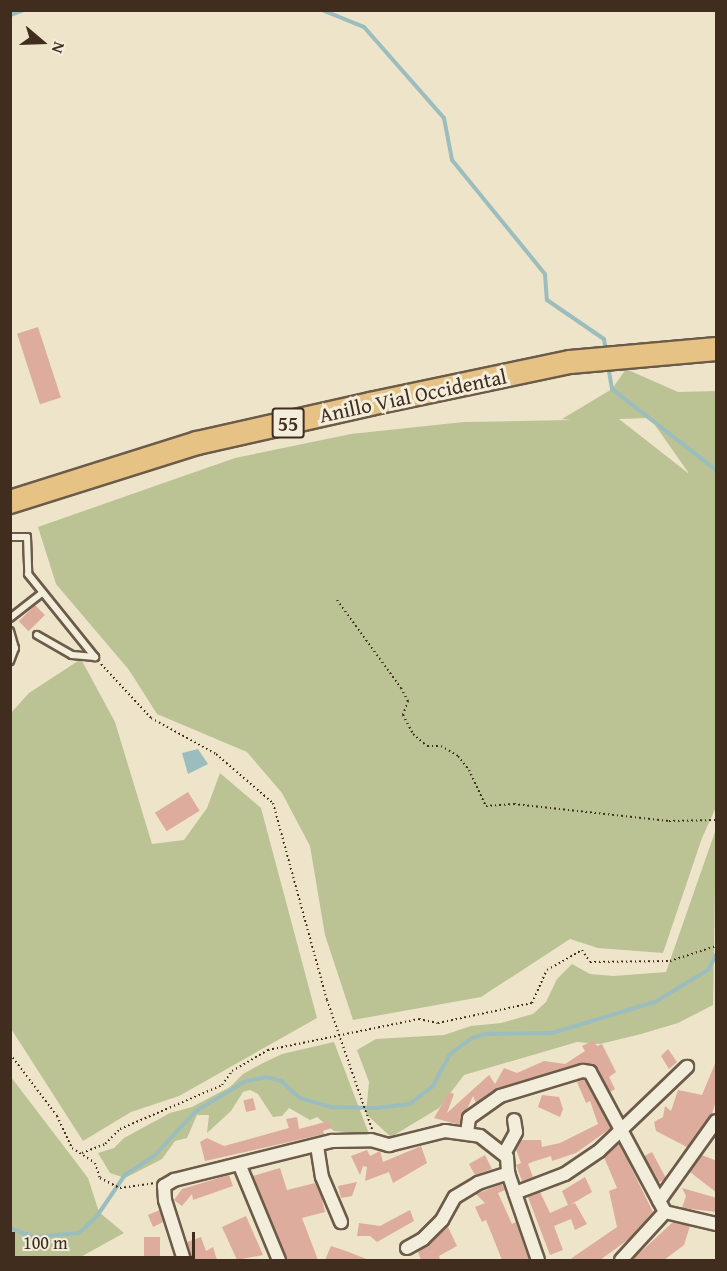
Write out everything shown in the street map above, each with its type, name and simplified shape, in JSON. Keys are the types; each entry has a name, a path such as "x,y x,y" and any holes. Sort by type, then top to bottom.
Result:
{"highway":[{"name":"Anillo Vial Occidental","path":"10,502 197,443 570,362 717,349"}],"street":[{"path":"515,1193 565,1174 622,1130 687,1067"},
{"path":"467,1133 469,1118 500,1096 583,1071 595,1076 662,1207 717,1224"},
{"path":"514,1120 516,1132 504,1154 508,1173 538,1260"},
{"path":"623,1260 662,1207 717,1121"},
{"path":"184,1260 164,1186 205,1171 240,1166 348,1139 378,1143 404,1142 429,1132 467,1133 480,1136 504,1154"},
{"path":"317,1146 322,1177 340,1222"},
{"path":"240,1166 279,1260"},
{"path":"407,1248 423,1239 442,1220 455,1197 508,1173"}],"lane":[{"path":"10,537 24,535 29,540 28,574 94,657"},
{"path":"10,618 42,593"},
{"path":"10,631 15,648 10,662"},
{"path":"37,635 72,655 94,657"}],"path":[{"path":"337,600 401,688 408,701 403,715 413,734 427,746 441,746 458,756 469,770 486,806 514,804 669,822 717,820"},
{"path":"94,657 151,718 216,754 273,803 340,1036 378,1143"},
{"path":"82,1153 105,1144 120,1129 222,1085 232,1071 268,1050 419,1019 438,1023 532,1003 547,970 582,950 590,962 670,961 716,946"},
{"path":"10,1054 57,1116 72,1148 94,1163 100,1178 120,1188 158,1182 164,1186"}],"green space":[{"path":"626,369 678,392 716,391 716,807 702,838 663,953 598,948 570,939 481,997 353,1020 325,935 310,846 282,793 247,752 157,714 129,670 56,584 38,527 235,458 351,434 464,422 571,420 562,419 612,389","holes":["650,418 688,473 619,419"]},
{"path":"81,659 115,722 152,844 184,840 207,808 220,773 261,808 317,1018 179,1096 131,1112 83,1141 10,1027 11,713 29,693"},
{"path":"716,829 713,1005 678,1023 641,1034 600,1044 577,1042 464,1075 439,1108 391,1137 366,1114 369,1082 357,1050 376,1039 444,1035 471,1026 501,1023 533,1014 546,1002 557,979 572,964 590,974 614,976 666,972"},
{"path":"334,1042 369,1134 334,1131 317,1117 310,1120 289,1108 282,1116 273,1117 258,1094 250,1090 243,1092 231,1111 207,1133 209,1115 197,1115 187,1138 175,1141 162,1159 125,1178 110,1173 98,1153 114,1148 124,1138 170,1113 192,1107 230,1087 243,1074 282,1054"},
{"path":"11,1077 88,1178 99,1212 124,1233 75,1260 11,1260"}],"water":[{"path":"198,749 208,764 188,774 182,753"}],"building":[{"path":"38,327 61,397 40,404 17,334"},
{"path":"35,605 45,615 29,631 19,621"},
{"path":"188,792 200,811 167,831 155,813"},
{"path":"594,1040 597,1046 602,1044 616,1072 609,1077 615,1089 610,1092 595,1066 581,1063 498,1088 476,1103 473,1096 460,1125 434,1118 449,1092 454,1094 447,1113 489,1075 495,1084 504,1068 517,1073 544,1061 565,1064 585,1051 582,1046"},
{"path":"668,1049 677,1062 669,1069 661,1056"},
{"path":"717,1059 717,1097 712,1114 687,1147 656,1131 654,1122 663,1117 665,1106 671,1111 678,1090 702,1095"},
{"path":"584,1079 611,1128 576,1153 552,1161 551,1156 528,1164 533,1177 522,1181 516,1165 521,1163 516,1149 521,1140 541,1140 542,1147 560,1143 598,1124 590,1101 586,1103 577,1082"},
{"path":"542,1095 559,1097 563,1109 560,1117 538,1107"},
{"path":"253,1098 256,1110 246,1112 243,1100"},
{"path":"297,1117 299,1129 329,1121 332,1128 323,1131 324,1134 205,1161 200,1142 207,1138 224,1146 289,1128 286,1119"},
{"path":"619,1143 653,1212 629,1239 600,1260 569,1260 617,1227 609,1191 617,1188 604,1157"},
{"path":"421,1146 427,1163 393,1183 389,1172 365,1181 367,1167 363,1166 360,1175 351,1156 367,1150 370,1156 380,1151 383,1162"},
{"path":"652,1152 666,1178 658,1183 644,1156"},
{"path":"485,1155 492,1169 475,1175 469,1164"},
{"path":"702,1155 717,1161 717,1193 690,1172"},
{"path":"280,1168 287,1190 315,1183 321,1195 325,1212 302,1218 318,1260 287,1260 253,1176"},
{"path":"229,1175 233,1186 193,1200 192,1194 182,1206 174,1200 182,1189"},
{"path":"585,1177 592,1192 570,1205 575,1203 587,1224 575,1230 571,1219 554,1226 563,1250 550,1255 528,1197 540,1192 550,1213 568,1205 562,1191"},
{"path":"357,1182 352,1196 341,1198 338,1186"},
{"path":"502,1184 505,1190 498,1193 512,1224 516,1222 529,1260 502,1260 486,1220 482,1222 475,1207 485,1203 476,1194"},
{"path":"682,1188 717,1198 717,1212 682,1208 686,1196"},
{"path":"160,1210 163,1222 153,1227 148,1215"},
{"path":"410,1210 414,1221 377,1242 370,1236 357,1236 359,1223 380,1226"},
{"path":"246,1216 263,1255 237,1260 222,1227"},
{"path":"673,1222 690,1226 684,1245 664,1260 632,1260"},
{"path":"448,1227 457,1246 439,1256 440,1260 421,1260 418,1252"},
{"path":"144,1237 160,1237 160,1260 144,1260"},
{"path":"201,1237 206,1251 213,1247 217,1260 192,1260 187,1242"},
{"path":"331,1246 346,1251 369,1260 325,1260"}],"waterway":[{"path":"10,15 24,10"},
{"path":"322,10 364,27 444,118 452,160 545,274 547,300 604,339 606,352"},
{"path":"608,366 612,389 716,470"},
{"path":"10,1228 33,1237 79,1233 97,1216 125,1175 153,1157 196,1111 246,1081 266,1077 281,1081 300,1098 331,1107 377,1108 410,1104 433,1086 450,1054 472,1038 486,1034 552,1033 655,1002 708,970 716,955"}]}
